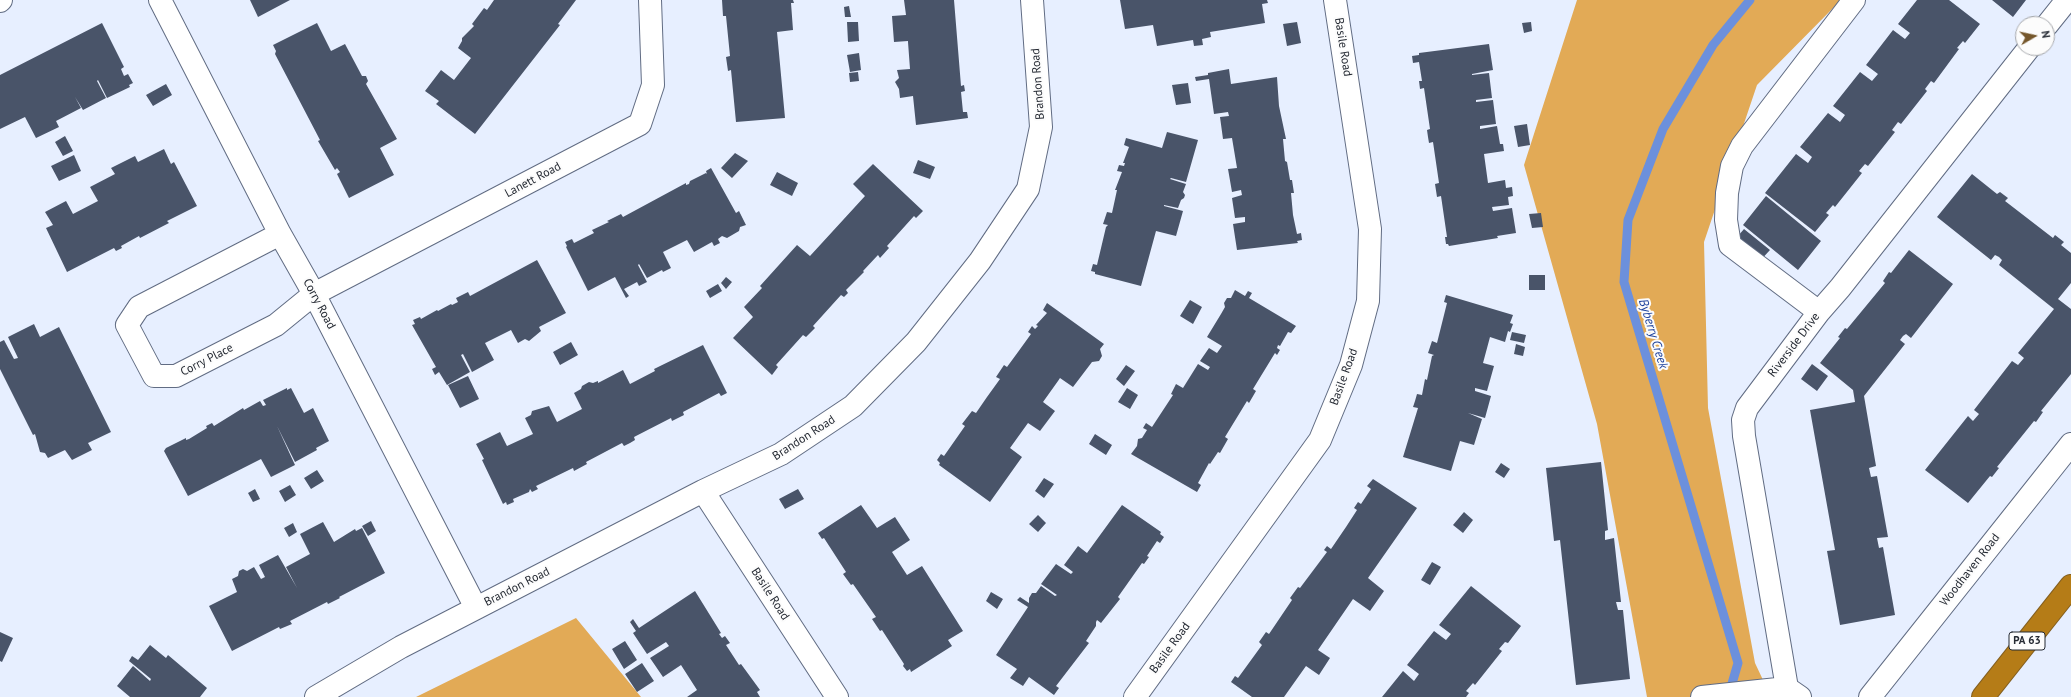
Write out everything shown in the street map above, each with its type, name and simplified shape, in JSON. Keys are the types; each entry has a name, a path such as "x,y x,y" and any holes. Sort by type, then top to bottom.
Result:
{"highway":[{"name":"PA 63","path":"1983,697 2071,586"}],"street":[{"name":"Corry Road","path":"160,0 280,234 314,294 476,608"},
{"name":"Lanett Road","path":"314,294 640,124 653,85 650,0"},
{"name":"Brandon Road","path":"316,697 401,646 703,491 781,454 853,406 916,342 980,261 1028,189 1041,127 1032,0"},
{"name":"Basile Road","path":"1135,697 1320,440 1351,365 1368,301 1370,229 1335,0"},
{"path":"1818,312 1730,245 1726,220 1726,193 1732,166 1742,146 1854,0"},
{"path":"2054,16 2067,0"},
{"name":"Riverside Drive","path":"1794,693 1744,436 1744,420 1747,408 1754,396 1818,312 1840,288 2023,56"},
{"name":"Corry Place","path":"280,234 139,307 127,325 154,376 176,376 196,366 276,325 314,294"},
{"name":"Woodhaven Road","path":"1870,697 2071,444"},
{"name":"Basile Road","path":"703,491 837,697"},
{"path":"1705,697 1757,691 1794,693"}],"shaded area":[{"path":"1577,0 1841,0 1757,85 1704,242 1708,408 1755,663 1771,697 1647,697 1597,424 1524,165"},
{"path":"576,618 641,697 416,697"}],"building":[{"path":"250,0 290,0 258,17"},
{"path":"494,0 576,0 558,24 560,25 475,134 436,104 439,101 425,91 441,70 454,80 471,58 458,48 462,38 474,26 472,24 484,8 487,10"},
{"path":"722,0 793,0 794,3 791,3 793,30 777,32 785,118 736,122 731,70 728,71 726,57 730,56 726,16 723,16"},
{"path":"904,0 954,0 961,86 964,85 965,91 961,92 963,112 967,112 968,118 916,125 913,96 900,98 899,89 895,82 899,78 897,70 910,69 908,41 894,42 892,16 906,15"},
{"path":"1120,0 1267,0 1268,3 1262,4 1265,23 1210,32 1211,37 1202,39 1203,45 1194,46 1193,40 1157,46 1153,25 1125,29"},
{"path":"1917,0 1949,0 1980,24 1965,43 1963,41 1957,48 1959,49 1934,83 1931,81 1925,89 1927,91 1901,124 1898,122 1892,130 1895,132 1868,166 1865,164 1859,171 1862,173 1835,207 1833,205 1826,213 1829,215 1815,232 1765,193 1796,154 1808,163 1812,157 1800,147 1828,113 1840,122 1845,115 1833,106 1860,72 1872,81 1878,74 1866,65 1893,30 1905,39 1910,33 1898,24"},
{"path":"1992,0 2026,0 2013,17"},
{"path":"849,6 851,17 845,17 844,7"},
{"path":"847,22 858,22 859,41 848,42"},
{"path":"1297,22 1301,43 1287,46 1283,24"},
{"path":"1531,22 1532,31 1524,33 1522,23"},
{"path":"102,23 124,67 121,69 124,76 128,74 133,83 129,85 130,87 107,98 98,80 97,81 106,98 83,110 75,97 81,108 56,121 59,127 36,138 25,117 0,129 0,75"},
{"path":"317,23 331,51 345,44 362,76 366,76 368,81 366,84 397,139 380,148 394,175 349,198 337,174 340,172 337,168 335,170 318,141 320,140 275,54 276,51 273,45"},
{"path":"1489,44 1493,70 1472,75 1489,73 1492,98 1476,100 1476,102 1493,100 1496,124 1480,126 1480,129 1497,126 1500,144 1503,144 1504,151 1484,154 1488,183 1505,180 1506,188 1512,187 1513,196 1508,197 1509,205 1492,207 1493,211 1512,208 1516,233 1497,236 1498,238 1449,246 1446,244 1445,237 1447,237 1441,196 1437,197 1435,184 1439,183 1433,142 1429,143 1428,137 1427,130 1430,129 1424,88 1420,89 1419,81 1422,81 1419,62 1413,63 1412,56 1419,55 1419,53"},
{"path":"859,53 861,70 850,72 847,55"},
{"path":"1229,69 1231,84 1277,77 1279,106 1286,139 1283,139 1285,161 1287,162 1294,193 1291,193 1293,215 1297,234 1301,233 1302,240 1297,241 1298,243 1237,250 1233,224 1245,222 1245,217 1235,218 1232,198 1242,195 1241,190 1232,192 1228,169 1237,168 1232,138 1223,139 1220,117 1229,116 1228,112 1214,114 1209,79 1196,81 1195,77"},
{"path":"858,72 859,81 850,82 849,73"},
{"path":"1188,83 1191,103 1176,105 1172,85"},
{"path":"166,84 172,95 153,106 146,95"},
{"path":"1527,124 1530,145 1518,147 1514,126"},
{"path":"1167,132 1198,140 1186,182 1170,179 1186,184 1183,192 1185,195 1184,198 1181,200 1178,208 1164,205 1183,211 1176,236 1156,231 1141,286 1095,274 1095,272 1091,271 1093,264 1097,265 1106,227 1108,225 1103,224 1107,212 1112,213 1117,190 1115,190 1122,172 1117,171 1119,165 1124,166 1125,163 1123,163 1129,147 1124,145 1126,138 1162,148"},
{"path":"65,136 73,151 63,156 55,142"},
{"path":"164,149 171,164 174,162 197,206 167,221 169,223 140,238 139,236 121,246 122,248 116,251 114,248 67,272 46,228 53,225 45,212 66,201 73,214 98,201 90,187 115,174 111,168 135,156 138,162"},
{"path":"735,153 748,161 732,178 721,168"},
{"path":"74,155 81,171 59,181 51,166"},
{"path":"918,160 935,167 930,179 913,173"},
{"path":"873,164 923,211 916,218 914,216 887,246 889,248 880,258 878,255 863,271 864,272 846,290 848,293 844,297 841,295 813,326 815,328 806,337 803,335 776,365 778,367 772,375 733,338 753,317 744,307 762,288 760,286 797,245 810,256 865,196 853,184"},
{"path":"711,168 736,213 739,211 746,225 740,227 739,231 727,238 722,236 718,239 720,243 714,246 712,242 694,252 687,240 663,252 671,268 663,272 662,270 647,278 639,264 638,265 647,282 639,286 637,282 624,289 629,296 626,298 615,277 588,291 566,247 565,242 572,239 574,243 594,233 592,230 609,222 607,221 621,214 623,217 686,183 686,185 689,184 690,181 706,173 707,174 706,171"},
{"path":"777,172 798,183 792,196 770,185"},
{"path":"1972,174 1997,194 2000,192 2008,198 2005,201 2053,238 2055,235 2064,242 2061,245 2071,253 2071,283 2058,299 2071,309 2071,374 2041,411 2043,412 2036,422 2034,421 1997,467 1999,468 1992,477 1990,476 1968,503 1925,470 1968,416 1973,421 1979,414 1974,410 2012,361 2018,365 2024,358 2018,353 2054,309 1999,265 2002,260 1999,257 1995,255 1991,260 1937,217"},
{"path":"1766,196 1821,241 1798,270 1743,225"},
{"path":"1541,213 1543,227 1532,228 1529,214"},
{"path":"1744,229 1770,250 1757,264 1732,243"},
{"path":"1909,250 1953,284 1911,338 1906,334 1903,336 1900,340 1905,344 1864,396 1876,466 1869,468 1871,477 1877,476 1888,537 1877,538 1879,548 1883,547 1895,615 1840,625 1827,551 1835,550 1810,410 1855,402 1853,390 1820,363 1840,338 1838,337 1845,328 1847,329 1885,283 1883,281 1889,272 1891,273"},
{"path":"537,260 566,313 539,327 541,331 529,341 525,339 518,343 511,330 485,343 494,360 472,372 463,354 461,355 470,372 447,385 439,372 435,375 432,369 436,367 412,325 415,324 413,320 420,317 421,319 437,310 438,311 451,304 452,305 458,302 456,298 468,292 470,296"},
{"path":"1529,275 1545,275 1545,290 1529,290"},
{"path":"726,277 732,282 726,289 721,283"},
{"path":"718,284 722,291 710,298 706,291"},
{"path":"1235,290 1245,296 1248,291 1252,293 1249,298 1296,326 1291,333 1288,332 1280,346 1278,345 1277,348 1280,350 1277,355 1275,353 1253,389 1256,391 1249,403 1247,401 1225,437 1228,439 1220,453 1218,452 1210,464 1209,463 1198,483 1201,485 1197,492 1131,454 1137,446 1138,439 1142,438 1147,430 1143,428 1146,423 1152,427 1173,395 1171,394 1176,384 1183,388 1198,364 1208,370 1210,367 1200,361 1209,348 1217,353 1222,346 1207,337 1225,307 1224,303 1227,298 1231,298"},
{"path":"1446,295 1513,315 1510,323 1513,324 1510,332 1508,331 1505,342 1490,337 1483,363 1494,366 1487,391 1475,388 1475,391 1491,396 1485,418 1468,413 1482,419 1474,445 1460,441 1451,471 1403,457 1418,408 1413,407 1417,394 1422,395 1425,379 1427,380 1432,356 1434,355 1428,353 1432,341 1437,343 1447,303 1444,302"},
{"path":"1190,300 1202,307 1193,324 1180,316"},
{"path":"1047,303 1104,344 1100,349 1102,356 1099,361 1092,362 1073,387 1060,378 1043,402 1055,411 1040,431 1028,423 1010,448 1022,457 990,502 939,465 940,463 937,460 941,454 944,456 965,426 962,424 972,411 976,413 1000,379 996,377 1004,365 1007,367 1031,334 1028,332 1032,326 1035,329 1038,326 1036,325 1047,313 1043,310"},
{"path":"34,324 40,337 59,327 111,432 88,443 92,450 72,460 65,450 48,458 45,453 40,452 35,434 33,435 0,369 0,342 4,340 14,359 18,358 8,337"},
{"path":"1512,332 1526,335 1524,343 1510,340"},
{"path":"571,342 578,355 560,365 553,352"},
{"path":"1516,344 1525,347 1523,356 1514,354"},
{"path":"703,345 727,393 721,396 719,393 683,412 684,415 672,421 671,418 634,437 635,440 630,443 624,446 622,443 586,462 587,464 574,471 573,468 536,486 538,489 532,492 530,489 529,492 513,499 514,502 507,505 506,502 503,504 476,444 500,432 507,446 533,434 525,418 531,415 532,411 549,406 557,422 582,409 574,393 589,382 593,383 598,381 598,383 623,370 630,384 655,371 654,369"},
{"path":"1812,364 1828,376 1817,391 1801,379"},
{"path":"1126,365 1135,371 1124,386 1116,379"},
{"path":"468,376 479,399 460,408 448,385"},
{"path":"287,388 287,390 291,388 304,413 313,408 329,441 316,448 317,450 295,462 277,426 295,465 271,477 261,459 188,496 164,451 166,448 186,438 186,440 189,439 207,428 206,426 212,423 214,426 243,408 244,410 260,401 263,406 266,405 263,400"},
{"path":"1127,388 1138,395 1130,409 1118,402"},
{"path":"1095,434 1112,445 1106,455 1089,444"},
{"path":"1601,462 1608,530 1605,531 1605,540 1614,538 1621,602 1616,602 1618,610 1623,610 1630,679 1576,685 1560,540 1554,541 1546,468"},
{"path":"1501,463 1510,469 1504,478 1495,472"},
{"path":"317,470 324,481 311,489 304,478"},
{"path":"1044,478 1054,484 1044,498 1035,491"},
{"path":"1373,479 1417,508 1368,578 1384,591 1370,611 1353,599 1318,650 1330,658 1319,675 1306,666 1284,697 1252,697 1231,682 1235,676 1238,678 1262,645 1259,642 1266,632 1269,634 1292,600 1290,598 1298,587 1300,588 1327,552 1324,550 1327,546 1331,549 1357,510 1354,508 1358,502 1361,504 1371,489 1367,486"},
{"path":"290,485 296,495 285,502 279,491"},
{"path":"255,489 260,499 253,502 248,493"},
{"path":"798,489 804,499 785,509 779,499"},
{"path":"861,505 877,528 895,517 910,540 892,552 907,575 922,566 963,631 948,640 952,646 911,672 910,669 907,671 903,666 904,664 882,630 880,631 872,619 876,617 853,584 851,585 843,574 846,572 824,538 822,539 818,533"},
{"path":"1122,505 1161,532 1160,534 1164,537 1160,543 1157,541 1147,556 1149,557 1144,564 1142,563 1118,597 1120,599 1101,623 1097,620 1096,626 1086,641 1089,643 1056,686 1059,688 1054,695 1029,677 1023,686 1010,678 1017,669 996,655 1028,607 1017,600 1020,597 1029,603 1029,598 1032,593 1036,593 1041,586 1055,596 1057,595 1041,584 1056,564 1071,574 1073,572 1064,565 1078,546 1087,553"},
{"path":"1464,512 1473,520 1463,533 1453,525"},
{"path":"1038,515 1046,523 1038,532 1029,524"},
{"path":"371,521 376,531 368,536 362,526"},
{"path":"323,522 334,542 355,529 356,531 362,528 385,573 339,597 340,598 328,604 327,602 290,621 292,624 280,629 279,627 232,651 209,606 237,592 232,579 238,576 239,571 243,569 247,571 254,567 261,579 265,577 259,565 278,555 297,588 286,567 310,554 300,534"},
{"path":"293,523 297,532 289,537 284,528"},
{"path":"1432,562 1441,567 1430,585 1421,580"},
{"path":"1471,586 1521,626 1508,643 1505,642 1499,649 1502,651 1475,685 1473,683 1466,691 1469,693 1466,697 1382,697 1403,671 1414,681 1419,674 1407,665 1434,631 1446,640 1451,634 1439,625"},
{"path":"695,591 721,633 719,634 722,638 725,636 730,643 726,645 739,665 741,664 760,690 757,692 760,697 687,697 697,690 681,665 663,677 650,658 669,646 666,642 647,654 633,633 636,631 630,622 633,619 639,628"},
{"path":"991,592 1003,599 997,609 986,601"},
{"path":"0,632 13,638 2,662 0,661"},
{"path":"625,641 637,660 624,669 612,649"},
{"path":"150,645 166,658 168,655 207,688 200,697 130,697 117,686 133,666 150,681 151,679 129,661 132,656 138,660"},
{"path":"642,663 654,681 637,692 625,674"}],"waterway":[{"name":"Byberry Creek","path":"1729,694 1738,663 1624,282 1628,220 1663,129 1713,45 1750,0"}]}
